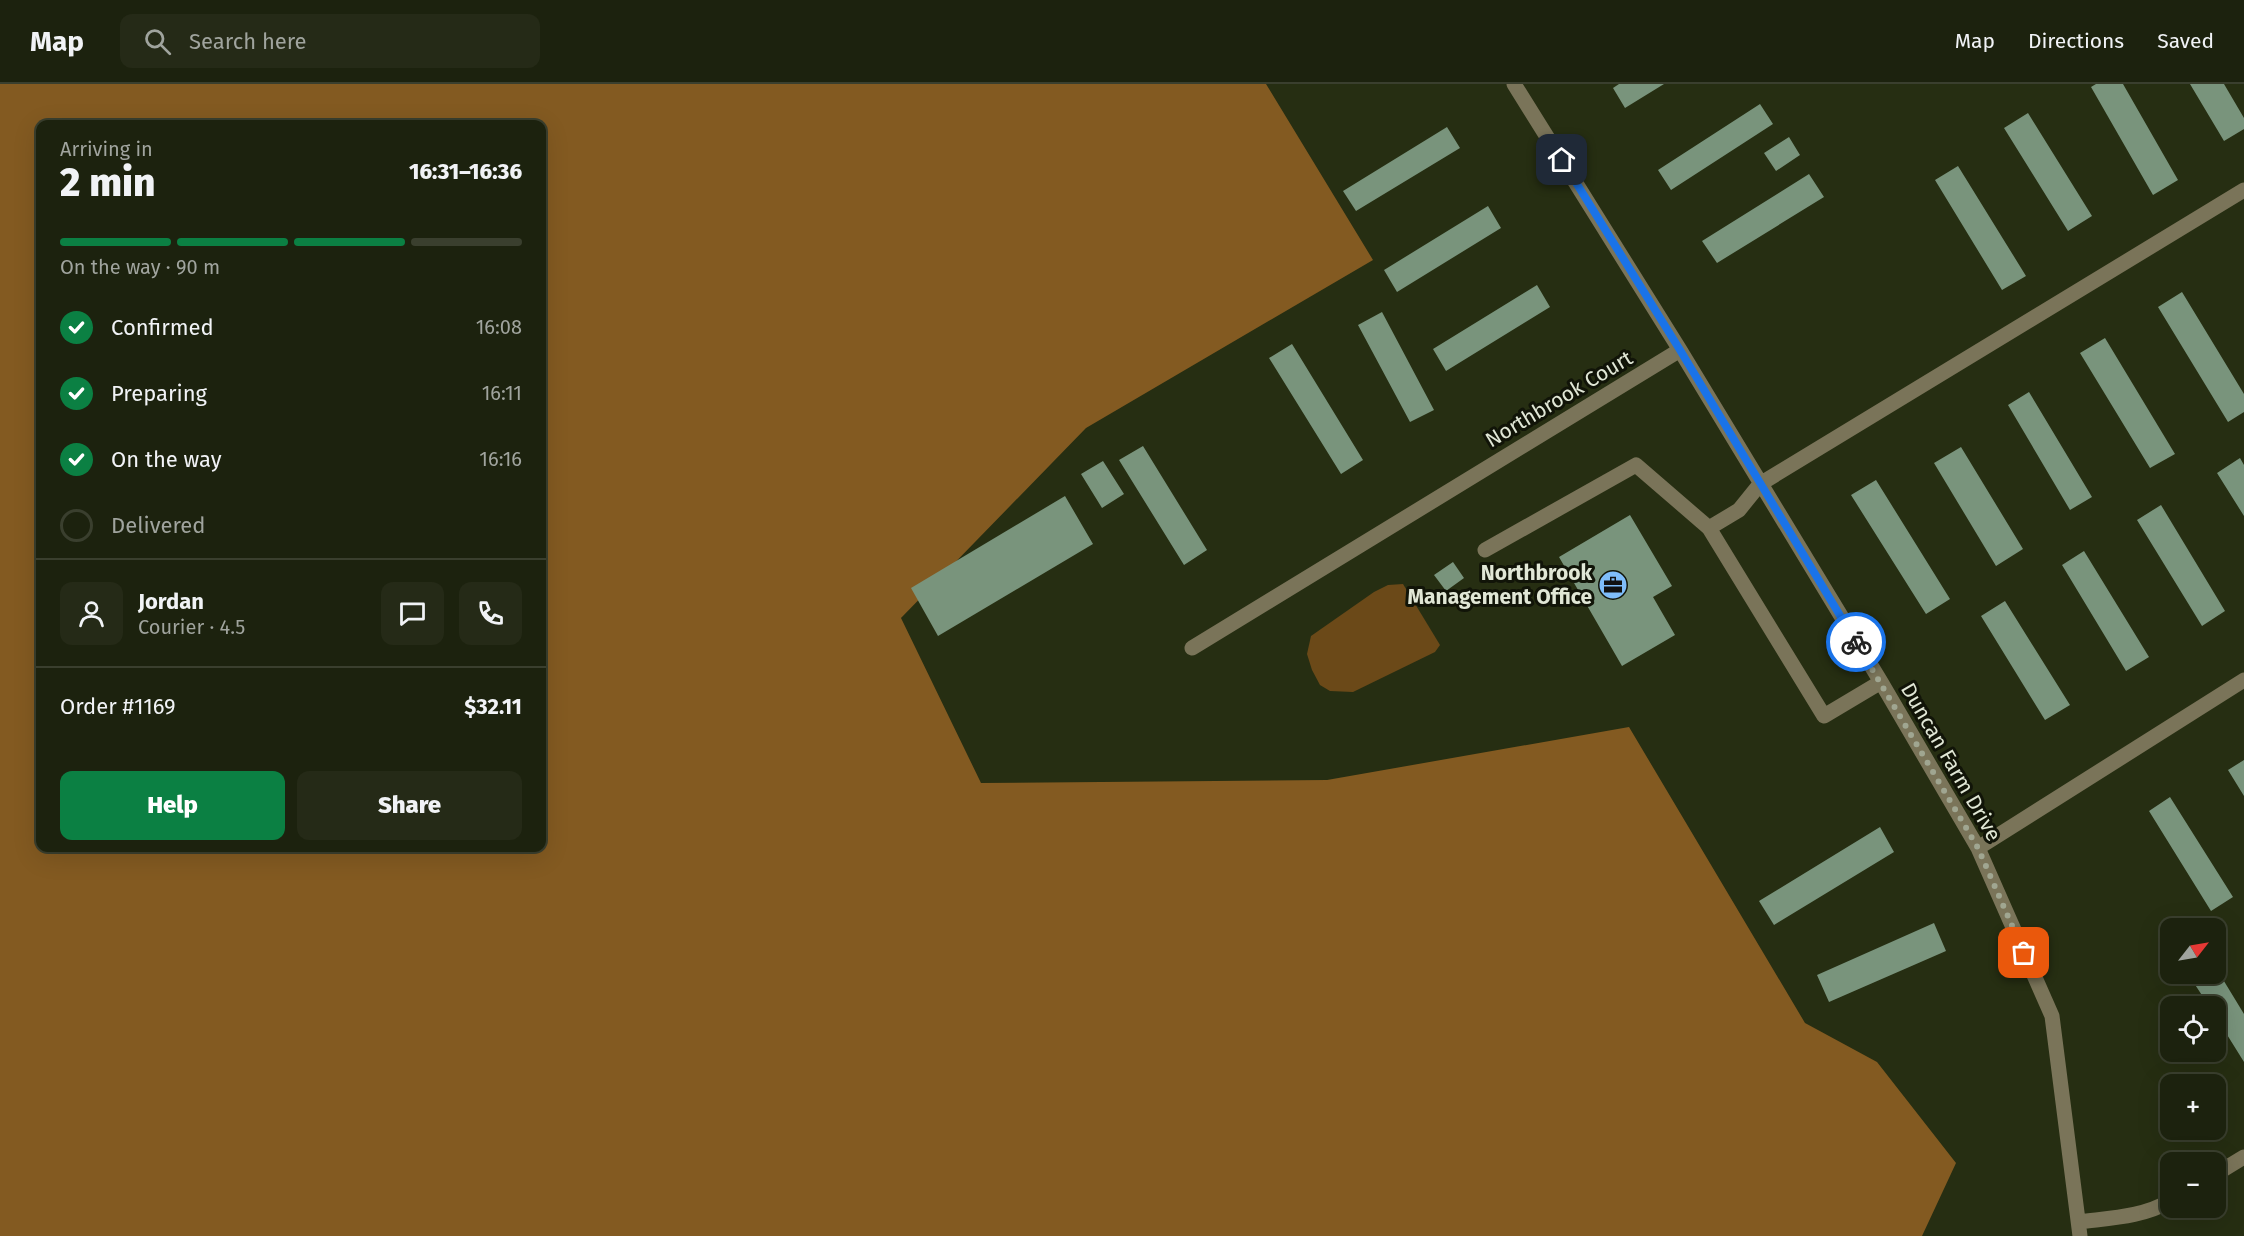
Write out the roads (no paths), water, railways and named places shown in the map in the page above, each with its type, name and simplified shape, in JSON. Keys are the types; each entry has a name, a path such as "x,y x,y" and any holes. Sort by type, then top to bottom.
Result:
{"street":[{"path":"1514,84 1680,350"},
{"path":"1709,528 1739,510 1760,484 2244,190"},
{"name":"Duncan Farm Drive","path":"1680,350 1881,682 1978,848 2052,1016 2080,1229"},
{"name":"Northbrook Court","path":"1192,648 1680,350"},
{"path":"1485,550 1636,465 1709,528 1824,716 1881,682"},
{"path":"1978,848 2244,680"},
{"path":"2226,1168 2244,1157"},
{"path":"2080,1229 2160,1207"}],"place":[{"name":"Northbrook Management Office","path":"1613,585"}]}
